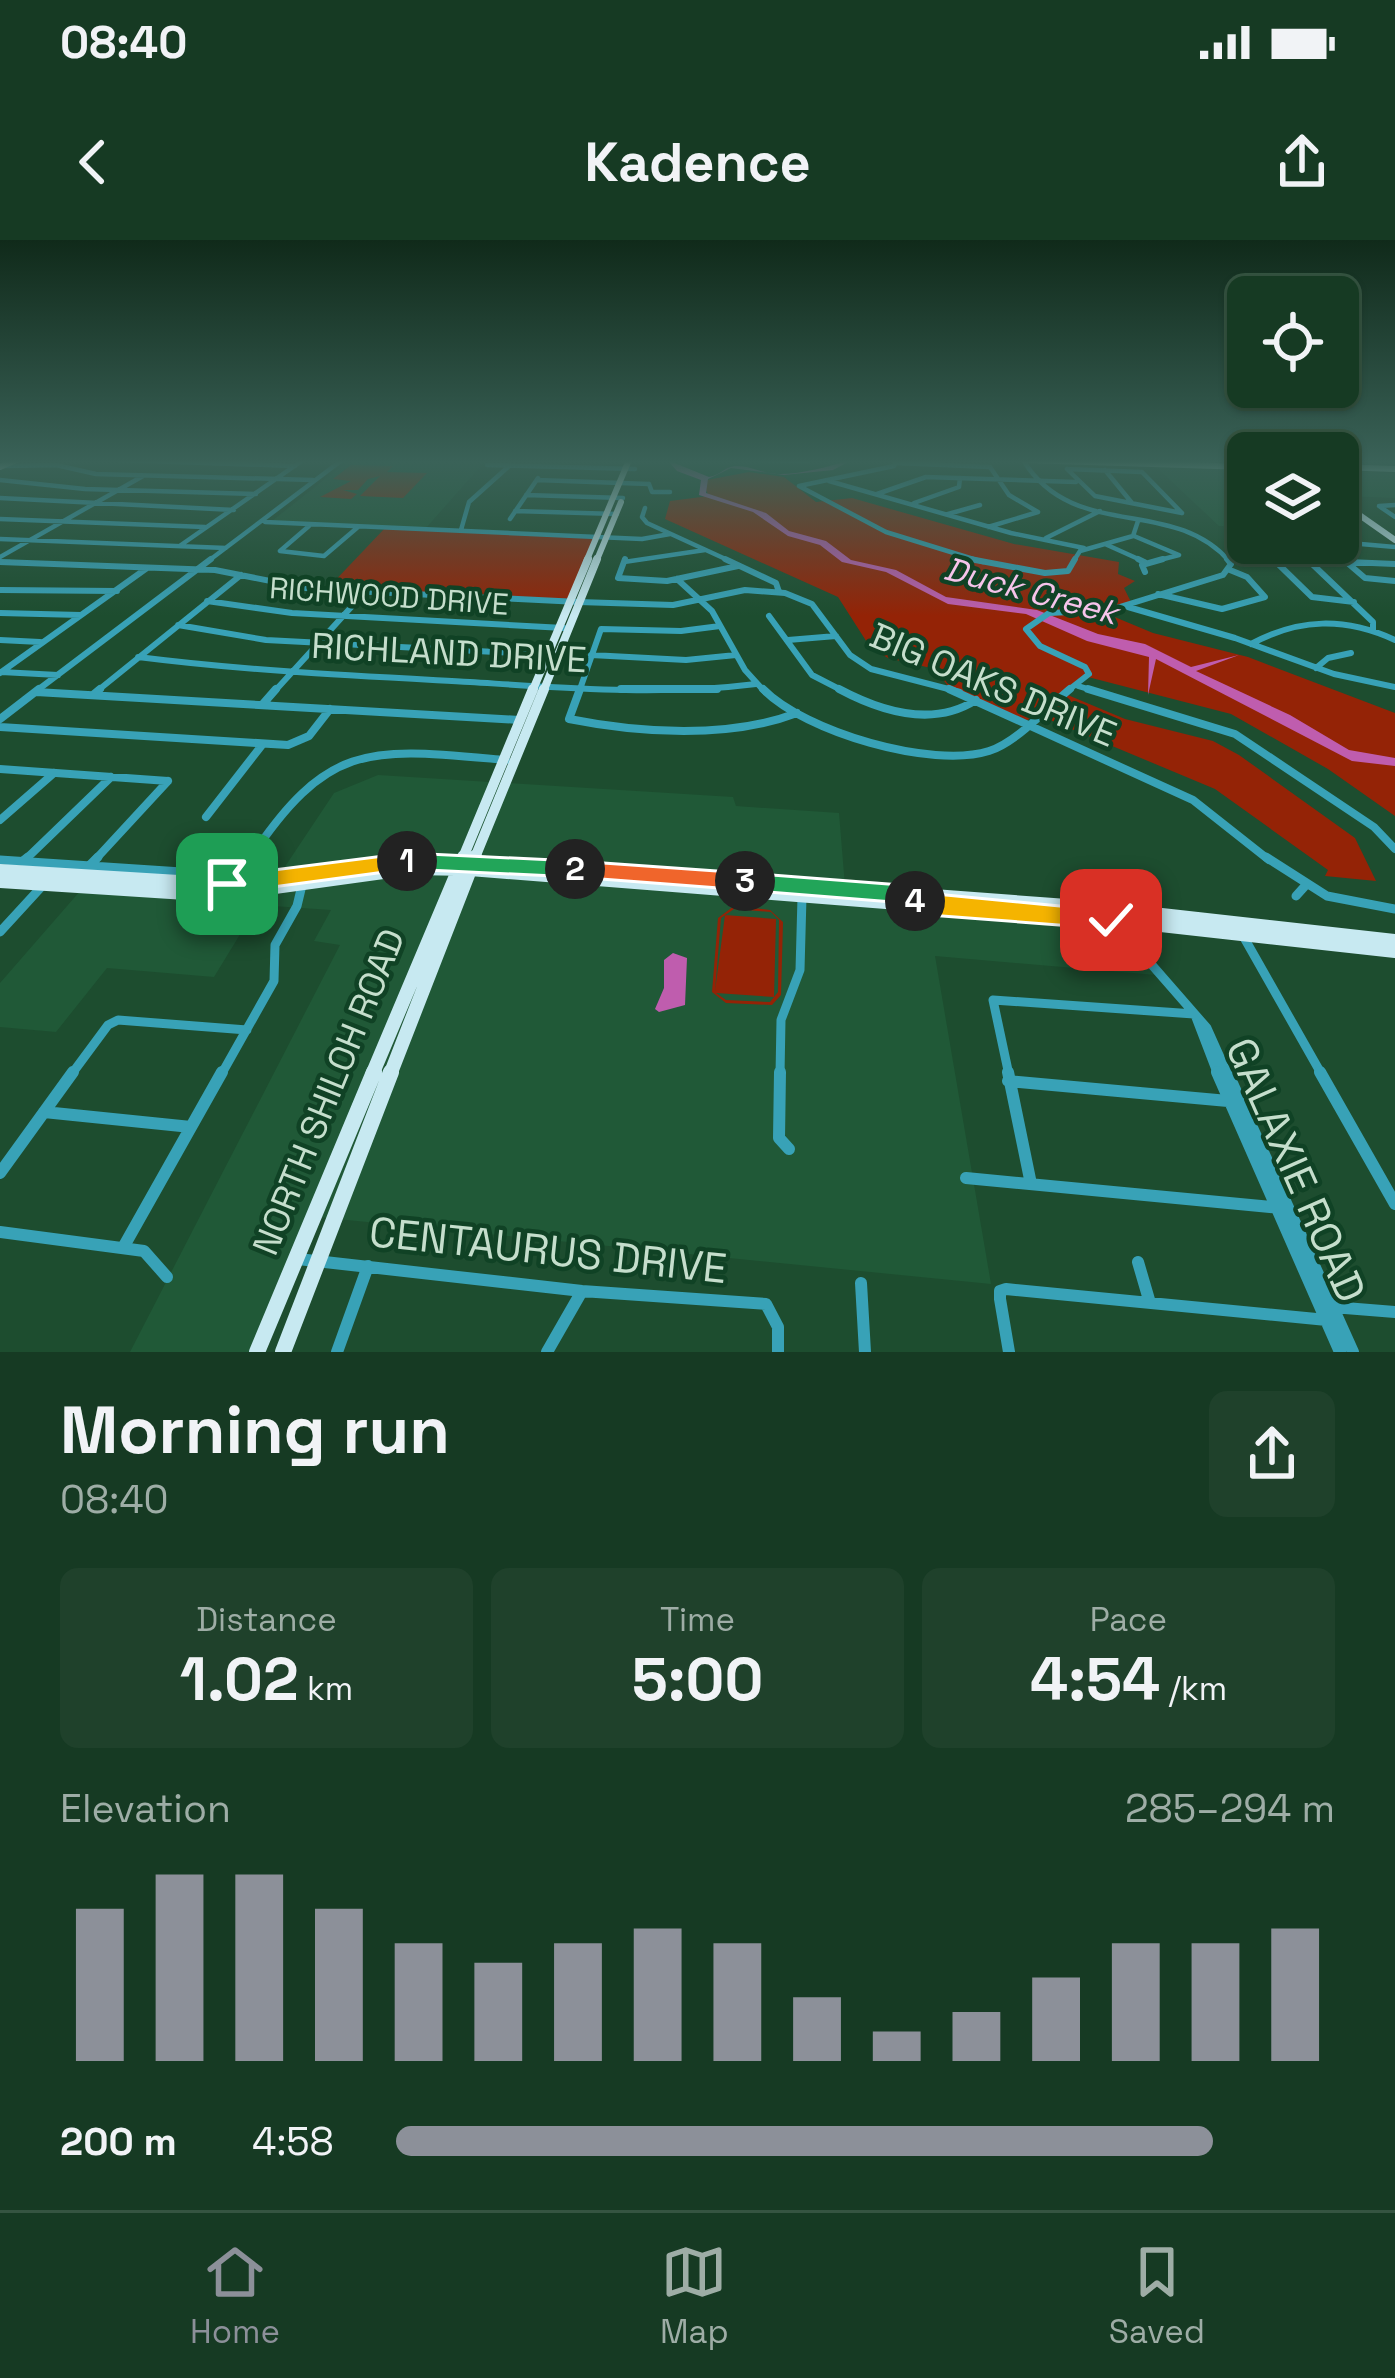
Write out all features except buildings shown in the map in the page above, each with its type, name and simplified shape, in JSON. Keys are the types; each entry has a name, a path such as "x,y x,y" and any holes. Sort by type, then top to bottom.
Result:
{"main road":[{"path":"1359,513 1392,537"},
{"name":"NORTH SHILOH ROAD","path":"257,1352 613,514"},
{"path":"0,880 146,882 217,895 303,880 465,865 1122,915 1395,941"},
{"name":"NORTH SHILOH ROAD","path":"283,1352 465,865"},
{"path":"0,871 49,879"},
{"path":"1239,928 1395,951"}],"street":[{"path":"0,559 80,512"},
{"path":"178,546 230,512"},
{"path":"0,723 276,512"},
{"path":"461,530 467,512"},
{"path":"497,532 514,512"},
{"path":"544,512 613,514"},
{"path":"645,512 644,520 670,534"},
{"path":"833,512 1014,572 1062,574 1085,548"},
{"path":"941,512 1085,548 1133,536 1179,555 1146,563 1142,565 1145,572"},
{"path":"948,514 955,512"},
{"path":"988,526 1038,512"},
{"path":"1093,512 1211,543 1228,558 1230,570"},
{"path":"1046,539 1096,513"},
{"path":"0,520 205,527"},
{"path":"1133,536 1138,521"},
{"path":"263,522 650,539 670,534"},
{"path":"311,524 280,551 311,560 324,558 359,526"},
{"name":"BIG OAKS DRIVE","path":"670,534 776,583 779,592 812,604 850,656 881,674 977,699 1028,727 1193,800 1305,886 1343,901 1395,909"},
{"path":"1359,543 1392,537"},
{"path":"0,539 229,548"},
{"path":"1104,544 1146,563"},
{"path":"705,550 668,559 626,560 620,579 677,579 738,566"},
{"path":"0,559 198,569 311,589 574,602 673,605 745,590 779,592"},
{"path":"1359,561 1395,564"},
{"path":"1276,564 1312,597 1354,602"},
{"path":"1312,564 1373,622 1373,630"},
{"path":"1348,564 1365,578 1395,581"},
{"path":"0,672 148,568"},
{"path":"677,579 728,634 756,684 797,713 881,744 940,757 994,750 1078,686 1090,671 1032,641 1026,632 1029,624 1049,613 1127,606 1158,594 1230,570 1247,577 1265,598 1222,609 1158,594"},
{"path":"92,695 242,574"},
{"path":"0,590 117,591"},
{"path":"262,705 365,592"},
{"name":"RICHWOOD DRIVE","path":"207,601 343,616 563,628"},
{"path":"1127,606 1154,619 1251,644 1349,680 1395,687"},
{"path":"0,613 81,615"},
{"path":"769,616 812,675 852,696 903,712 946,717 977,699"},
{"path":"1251,644 1272,632 1320,621 1373,630 1395,640"},
{"path":"178,625 248,638 552,655"},
{"path":"720,626 681,631 602,629 572,721 705,728 781,721 797,713"},
{"path":"788,640 836,636"},
{"path":"0,640 43,642"},
{"path":"1316,668 1328,658 1351,653"},
{"path":"591,656 686,660 736,655"},
{"name":"RICHLAND DRIVE","path":"138,658 539,686 695,692 756,684"},
{"path":"0,672 58,675"},
{"path":"1078,686 1235,734 1374,826 1395,849"},
{"path":"36,692 524,721"},
{"path":"0,723 263,744 302,741 330,709"},
{"path":"206,818 263,744"},
{"path":"0,860 89,866 146,882 236,873 300,790 354,761 381,753 508,760"},
{"path":"0,769 168,781 89,866"},
{"path":"0,820 55,772"},
{"path":"23,861 112,776"},
{"path":"2,927 49,879"},
{"path":"124,1246 274,981 275,945 297,906 303,880"},
{"path":"1296,896 1305,886"},
{"path":"789,1149 778,1138 781,1020 800,970 804,891"},
{"name":"GALAXIE ROAD","path":"1122,915 1144,957 1207,1028 1329,1313 1353,1352"},
{"path":"1239,928 1395,1204"},
{"path":"1030,1184 993,1000 1195,1015"},
{"path":"0,1173 109,1025 125,1018 247,1030"},
{"path":"1008,1081 1235,1101"},
{"path":"44,1112 191,1127"},
{"path":"966,1178 1283,1209"},
{"path":"0,1232 144,1251 167,1276"},
{"name":"CENTAURUS DRIVE","path":"297,1258 582,1291 766,1304 778,1327 778,1352"},
{"path":"1138,1262 1150,1303"},
{"path":"337,1352 368,1266"},
{"path":"861,1283 866,1352"},
{"path":"547,1352 582,1291"},
{"path":"1009,1352 1000,1291 1329,1313 1395,1312"},
{"name":"GALAXIE ROAD","path":"1329,1313 1340,1352"}],"shaded area":[{"path":"283,512 440,512 426,528 272,521"},
{"path":"667,512 901,512 1014,544 1119,562 1118,574 1135,581 1124,588 1131,602 1105,613 1153,633 1248,657 1395,713 1395,816 1328,769 1231,714 1084,676 1063,693 1125,719 1213,741 1239,755 1355,838 1376,881 1325,876 1328,870 1215,789 1050,720 1034,715 1025,722 948,686 935,669 888,658 870,647 838,597 665,519"},
{"path":"753,512 766,513 789,531 826,541 851,560 896,570 946,597 1037,610 1098,634 1145,644 1191,667 1239,655 1196,671 1290,715 1349,750 1395,758 1395,766 1352,761 1156,659 1148,695 1149,657 1087,641 1026,614 948,604 886,572 842,562 820,545 788,536"},
{"path":"1204,512 1227,512 1227,526 1219,526"},
{"path":"385,528 596,538 567,600 327,589"},
{"path":"378,775 733,797 736,806 839,813 845,886 1128,905 1156,975 935,956 991,1284 307,1216 249,1352 130,1352 340,945 314,941 331,910 258,905 214,977 107,968 56,1032 0,1027 0,983 101,867 276,880 334,793"},
{"path":"734,906 770,910 783,922 781,995 772,1005 726,1003 712,992 718,918","holes":["734,909 771,912 779,920 778,992 774,997 776,919 725,915","725,915 715,991 721,918","716,993 774,997 770,1002 726,1000"]},
{"path":"673,953 687,958 685,1005 659,1012 655,1009 664,988 664,960"}],"route":[{"path":"227,884 356,866 455,860 914,895 916,905 1111,920"}],"water label":[{"name":"Duck Creek","path":"1031,591"}]}
